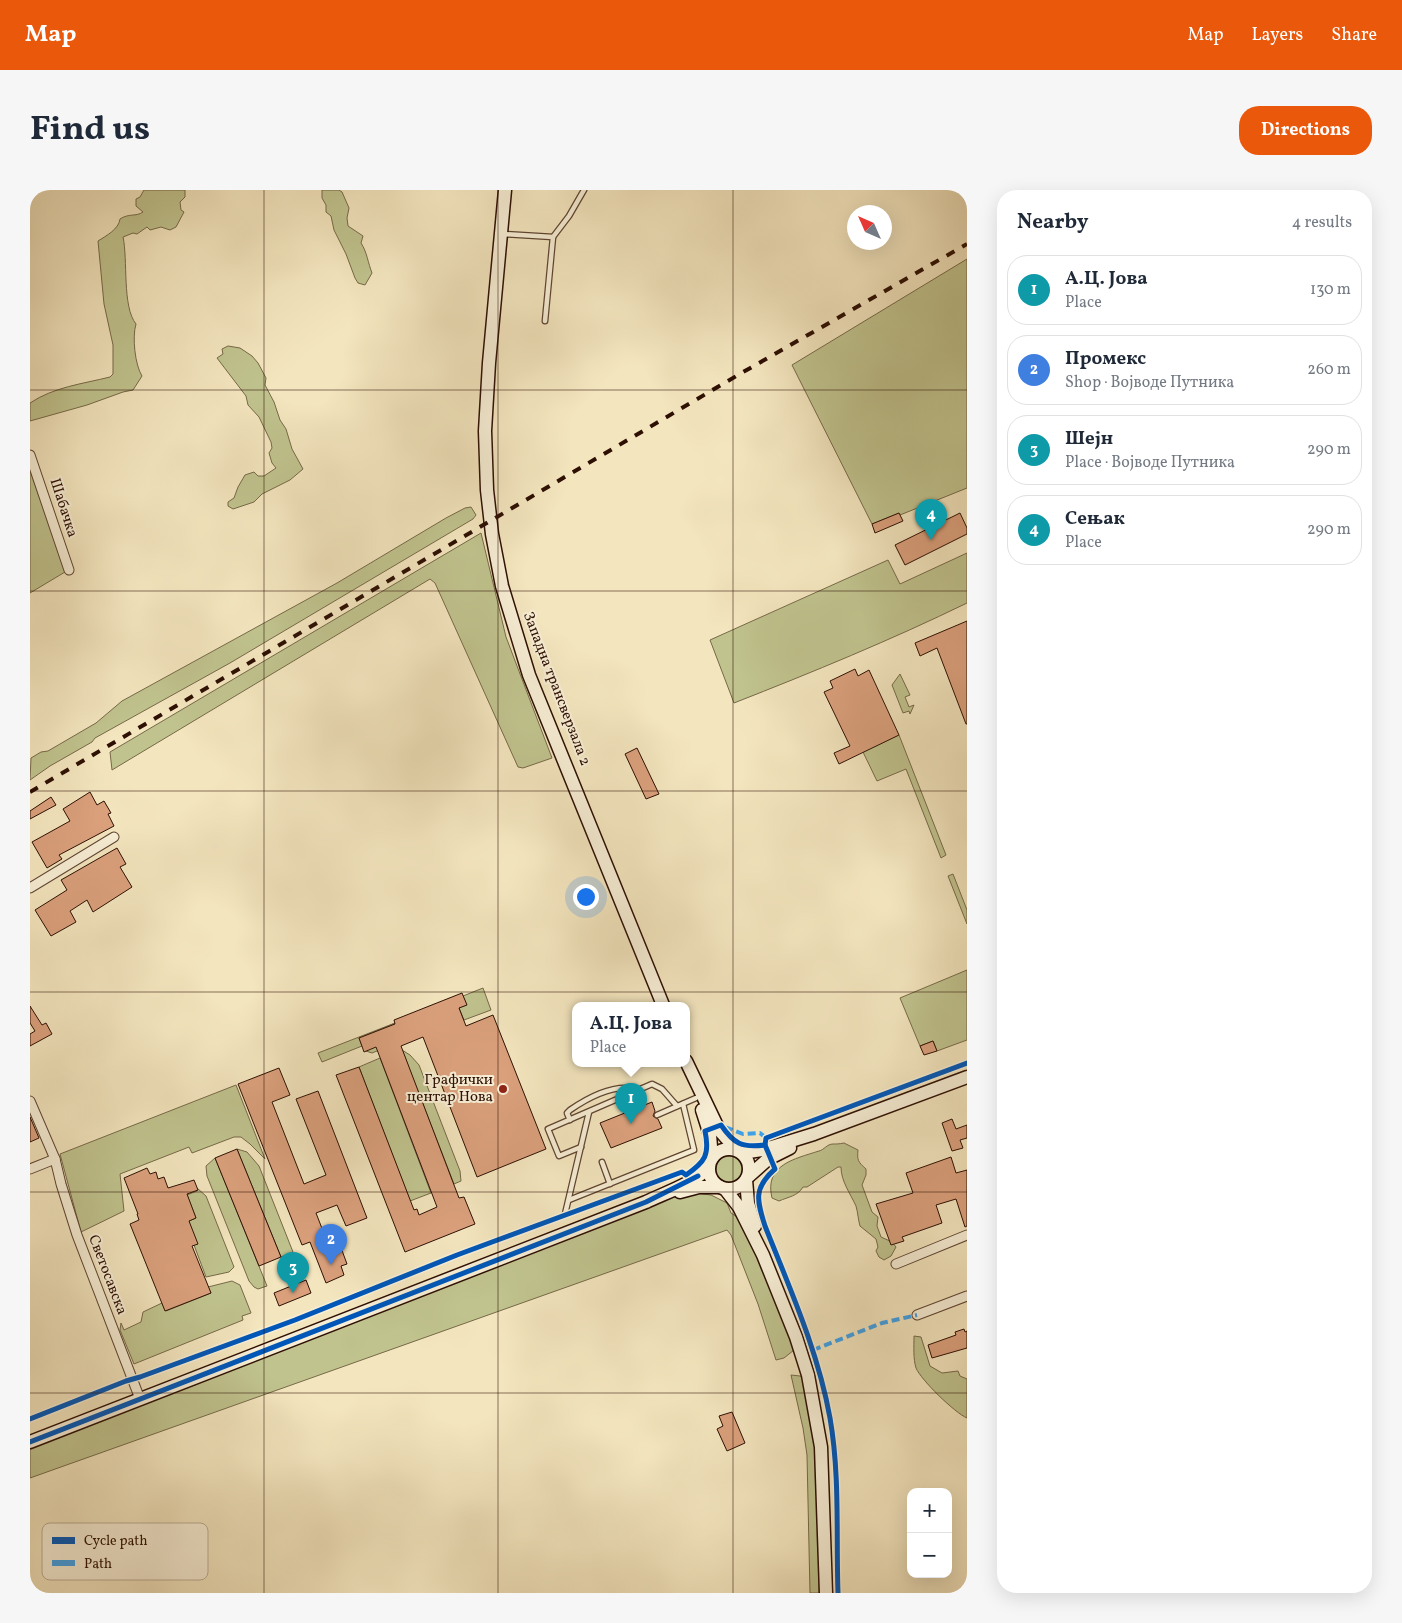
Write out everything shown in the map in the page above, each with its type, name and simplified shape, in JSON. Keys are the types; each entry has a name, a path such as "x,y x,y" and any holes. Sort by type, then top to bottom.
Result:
{"main road":[{"name":"Западна трансверзала 2","path":"505,190 487,379 485,431 487,490 492,534 502,586 529,675 662,1002"},
{"path":"688,1067 719,1130 750,1166 748,1203 763,1255"},
{"path":"30,1442 646,1202 703,1173 723,1150 766,1149 814,1134 967,1077"},
{"path":"695,1083 710,1135 711,1178 739,1207 763,1255 796,1337 808,1375 822,1447 826,1593"},
{"path":"646,1202 694,1188 735,1189 768,1160 814,1134"}],"street":[{"name":"Шабачка","path":"30,455 68,570"},
{"path":"30,888 114,837"},
{"name":"Светосавска","path":"30,1101 55,1159 77,1235 140,1399"},
{"path":"30,1169 55,1159"},
{"path":"896,1264 967,1235"},
{"path":"918,1315 967,1296"}],"lane":[{"path":"545,322 553,237 570,216 584,190"},
{"path":"501,234 553,237"},
{"path":"580,1147 559,1156 548,1129 652,1084 662,1089 677,1106"},
{"path":"570,1120 567,1113 570,1110 597,1095 618,1088 625,1088 629,1094"},
{"path":"657,1115 696,1098"},
{"path":"569,1200 694,1150 683,1104"},
{"path":"566,1214 589,1112"},
{"path":"602,1162 610,1184"}],"green space":[{"path":"144,190 185,190 185,197 180,202 181,210 184,212 176,227 170,230 161,227 150,230 147,227 137,234 133,233 123,237 127,295 136,324 134,336 135,351 142,376 133,390 30,421 30,403 49,393 110,377 113,374 113,345 104,304 98,241 115,229 120,219 143,212 136,206 136,199 140,197"},
{"path":"322,190 339,190 342,192 349,208 348,226 363,236 361,243 372,273 365,285 358,283 355,278 334,230 331,216 326,212"},
{"path":"967,259 967,488 900,515 899,513 872,524 792,365"},
{"path":"228,346 240,348 252,356 258,363 266,378 265,385 274,402 280,420 286,429 292,449 303,469 290,480 262,494 254,502 233,509 228,506 228,502 234,498 245,475 254,472 258,476 264,476 276,468 272,463 269,453 272,448 271,442 259,417 248,405 246,396 217,358 223,354 222,349"},
{"path":"30,464 65,572 30,593"},
{"path":"471,507 476,515 473,519 230,663 95,738 92,742 30,780 31,758 41,752 48,751 96,723 122,701 337,583 446,518 465,508"},
{"path":"481,533 506,637 552,758 523,768 518,767 435,583 430,579 112,770 110,752"},
{"path":"967,553 967,603 852,655 734,703 710,640 888,560 900,584"},
{"path":"900,674 910,695 905,697 909,707 914,705 910,714 909,711 903,713 892,685"},
{"path":"899,735 946,855 941,858 906,769 877,781 863,752"},
{"path":"953,874 967,910 967,924 948,876"},
{"path":"967,970 967,1040 937,1051 933,1041 920,1046 900,998"},
{"path":"483,988 491,1010 464,1020 459,1008 466,1005 463,996"},
{"path":"395,1023 402,1041 372,1053 366,1051 393,1024 359,1038 362,1046 322,1062 318,1053"},
{"path":"402,1050 410,1055 419,1065 460,1171 461,1181 454,1184"},
{"path":"380,1058 431,1193 410,1201 359,1067"},
{"path":"236,1085 265,1159 241,1137 234,1137 192,1153 189,1147 120,1174 124,1211 81,1232 60,1154"},
{"path":"844,1143 858,1150 859,1161 866,1169 862,1185 872,1212 878,1217 877,1226 881,1237 892,1242 896,1247 891,1256 884,1260 879,1257 876,1251 878,1247 876,1239 860,1226 856,1206 844,1182 841,1167 838,1167 807,1187 803,1187 792,1196 779,1201 772,1198 772,1178 783,1165 831,1144"},
{"path":"237,1149 247,1152 259,1166 293,1252 281,1257"},
{"path":"729,1156 738,1160 742,1169 738,1178 729,1182 720,1178 716,1169 720,1160"},
{"path":"215,1158 267,1286 258,1289 249,1281 207,1176 206,1166"},
{"path":"197,1188 206,1196 234,1267 229,1272 206,1277 194,1245 189,1221 196,1218 187,1195 197,1191"},
{"path":"695,1193 711,1195 727,1203 731,1213 740,1219 761,1266 794,1350 784,1358 776,1360 758,1304 731,1235 727,1230 30,1478 30,1445 678,1195"},
{"path":"232,1281 240,1285 251,1313 242,1316 243,1320 134,1364 120,1330 121,1323 124,1330 141,1322 143,1312 162,1303 166,1311 211,1293 208,1287"},
{"path":"914,1336 921,1337 930,1366 942,1373 958,1371 960,1376 967,1379 967,1418 931,1388 919,1373 914,1360"},
{"path":"791,1375 804,1378 816,1441 819,1593 810,1593 807,1455"}],"building":[{"path":"899,513 903,521 875,533 872,524"},
{"path":"960,513 967,528 967,534 905,565 895,545"},
{"path":"967,621 966,724 937,648 920,656 915,643"},
{"path":"855,669 858,676 869,670 899,735 839,764 834,753 850,746 824,692 833,688 830,681"},
{"path":"637,748 659,794 646,799 625,754"},
{"path":"90,792 97,805 104,801 111,813 108,814 114,826 59,855 62,859 47,868 32,842 70,821 63,809"},
{"path":"51,797 56,805 30,819 30,811"},
{"path":"117,848 126,864 120,867 132,887 93,912 87,900 70,911 76,922 51,936 35,910 67,890 61,880"},
{"path":"462,993 467,1005 459,1008 466,1026 493,1015 546,1149 477,1177 423,1037 401,1046 459,1198 464,1197 475,1224 405,1252 336,1075 359,1067 414,1210 417,1209 419,1215 437,1207 376,1047 364,1052 359,1038 395,1024 394,1020"},
{"path":"30,1006 42,1025 46,1023 52,1034 30,1046 30,1034 35,1031 30,1023"},
{"path":"933,1041 937,1051 924,1055 920,1046"},
{"path":"279,1068 290,1095 272,1102 304,1184 326,1175 296,1099 318,1091 367,1218 346,1226 337,1205 316,1213 330,1249 340,1245 347,1264 341,1266 344,1275 326,1283 310,1242 302,1245 238,1084"},
{"path":"652,1102 655,1111 653,1116 658,1119 662,1128 611,1148 600,1123"},
{"path":"30,1117 39,1138 30,1142"},
{"path":"952,1119 956,1129 967,1125 967,1138 960,1140 963,1148 952,1151 942,1123"},
{"path":"237,1149 281,1257 259,1266 215,1158"},
{"path":"951,1157 956,1173 967,1170 967,1226 965,1227 956,1199 936,1205 942,1223 902,1237 904,1241 891,1245 876,1204 913,1193 906,1173"},
{"path":"147,1168 150,1174 156,1172 158,1179 164,1177 168,1188 194,1180 198,1190 187,1194 196,1218 189,1221 198,1244 192,1246 211,1293 165,1311 130,1224 139,1220 124,1178"},
{"path":"306,1280 311,1293 279,1306 274,1293"},
{"path":"964,1329 965,1332 967,1331 967,1348 932,1358 928,1345 956,1335 955,1332"},
{"path":"732,1412 745,1443 727,1451 717,1429 723,1426 719,1416"}],"railway":[{"path":"30,792 738,375 967,244"}],"marked path":[{"path":"725,1127 743,1134 760,1133 766,1138"},
{"path":"813,1350 882,1323 917,1315"}],"cycle path":[{"path":"30,1419 126,1381 295,1320 457,1255 682,1172 686,1175 702,1162 707,1146 705,1131 721,1125 730,1137 739,1143 750,1146 765,1145 766,1138 967,1063"},
{"path":"765,1145 775,1169 763,1182 760,1189 760,1209 811,1344 830,1418 835,1461 838,1593"},
{"path":"30,1442 646,1202 698,1176"}],"place":[{"name":"Сењак","path":"931,540"},
{"name":"Графички центар Нова","path":"503,1089"},
{"name":"А.Ц. Јова","path":"631,1124"},
{"name":"Промекс","path":"331,1265"},
{"name":"Шејн","path":"293,1293"}]}
